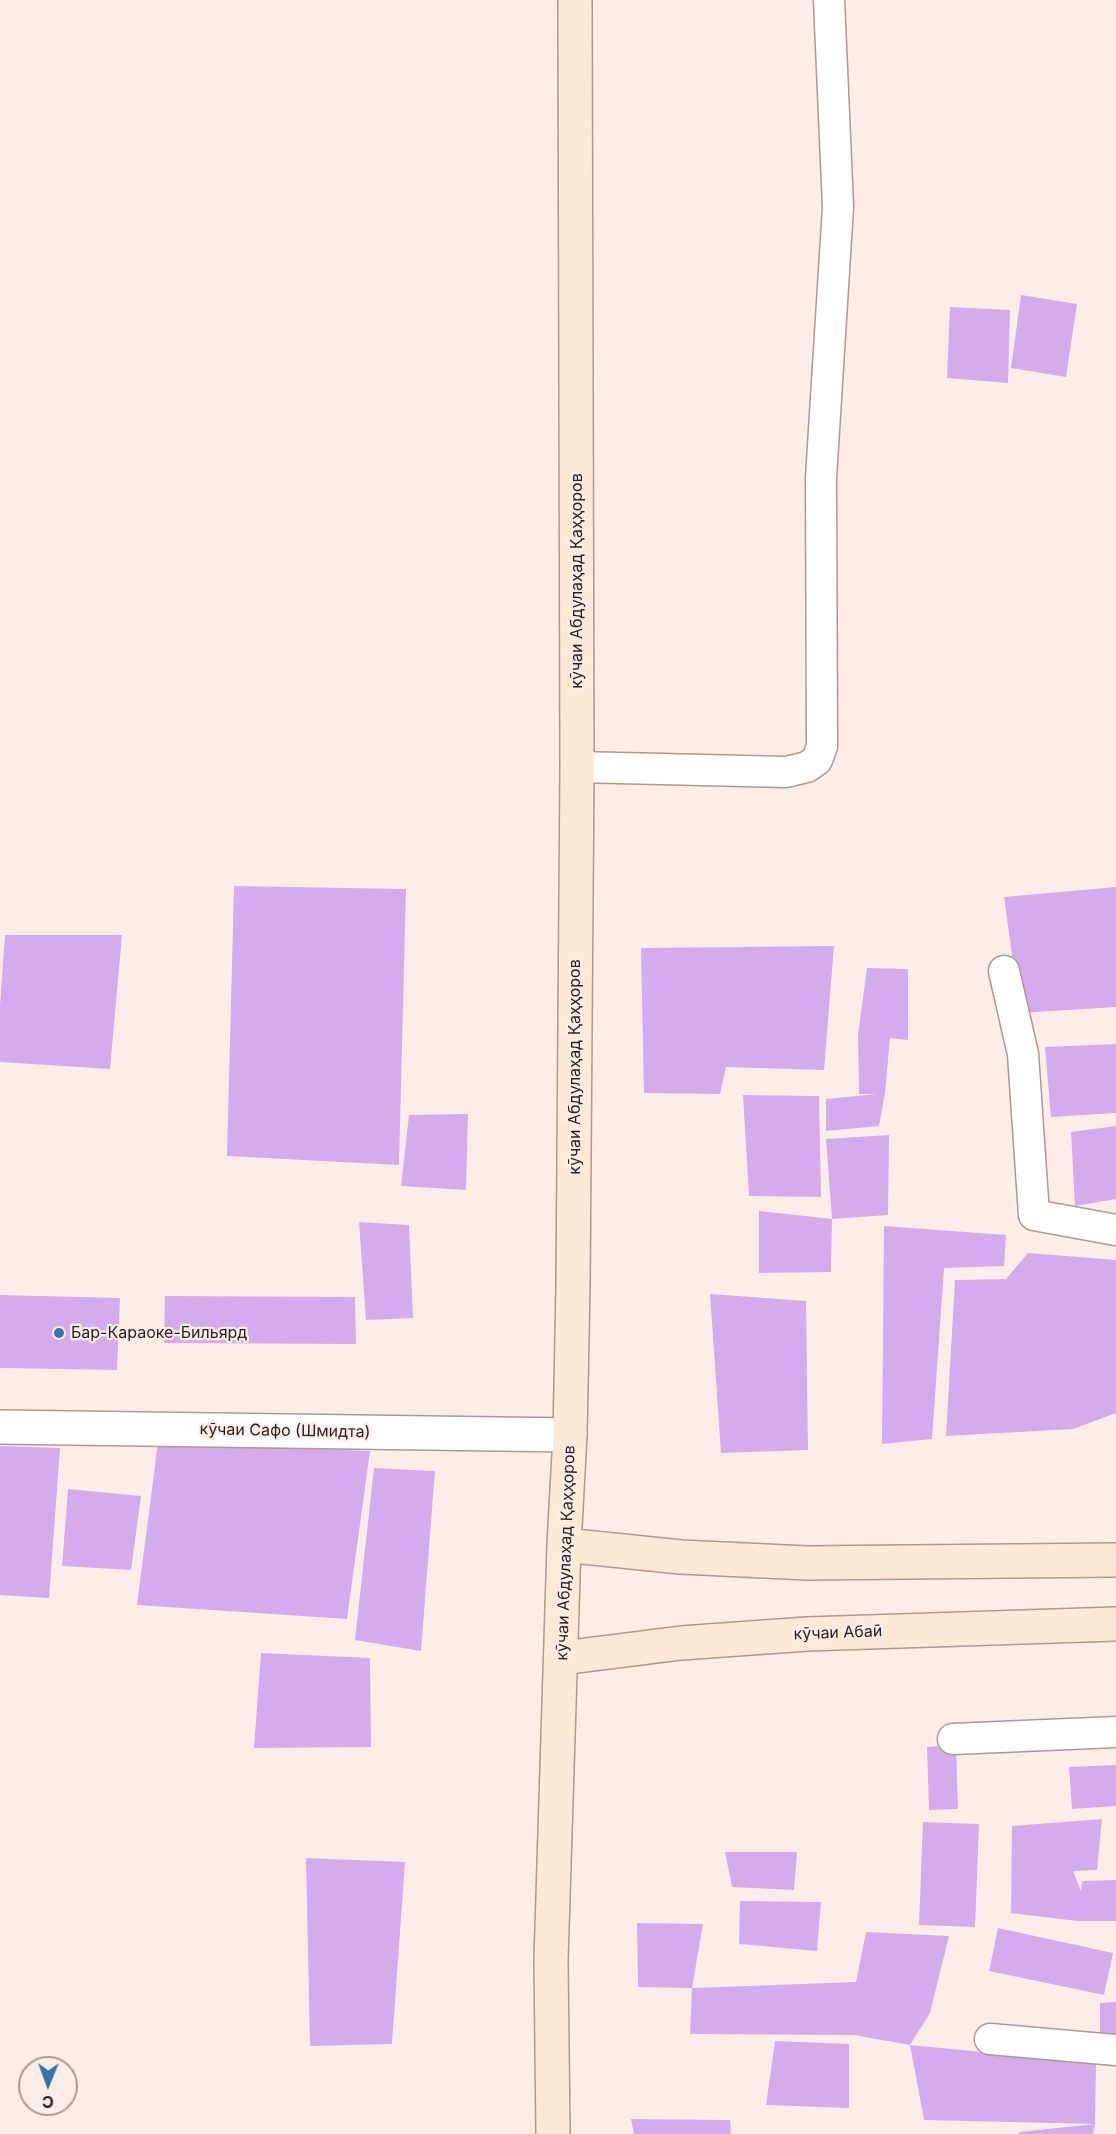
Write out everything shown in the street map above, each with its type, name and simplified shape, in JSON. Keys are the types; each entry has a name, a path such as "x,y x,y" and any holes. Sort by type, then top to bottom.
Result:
{"main road":[{"name":"кӯчаи Абдулаҳад Қаҳҳоров","path":"553,2134 551,1960 564,1545 570,1435 577,767 575,0"},
{"path":"564,1545 681,1557 807,1563 1116,1560"},
{"name":"кӯчаи Абаӣ","path":"562,1658 681,1642 807,1634 1116,1624"}],"street":[{"path":"577,767 786,772 807,767 817,760 822,746 821,478 838,207 829,0"},
{"path":"1004,971 1023,1054 1034,1215 1116,1230"},
{"name":"кӯчаи Сафо (Шмидта)","path":"0,1427 570,1435"},
{"path":"953,1739 1116,1732"},
{"path":"990,2039 1116,2050"}],"building":[{"path":"1021,295 1077,304 1066,377 1011,368"},
{"path":"950,307 1010,310 1008,383 947,378"},
{"path":"234,886 406,889 399,1165 227,1156"},
{"path":"1116,887 1116,1007 1020,1013 1004,897"},
{"path":"5,935 122,935 110,1069 0,1062 0,1005"},
{"path":"834,946 824,1070 726,1067 720,1094 644,1093 641,948"},
{"path":"867,968 908,969 908,1040 890,1038 885,1093 879,1126 826,1131 826,1099 877,1094 859,1094 858,1035"},
{"path":"1116,1044 1116,1113 1051,1117 1045,1047"},
{"path":"743,1095 819,1096 821,1197 749,1196"},
{"path":"468,1114 466,1190 401,1186 409,1115"},
{"path":"1116,1126 1116,1199 1075,1206 1071,1132"},
{"path":"889,1135 888,1215 832,1219 826,1139"},
{"path":"759,1211 832,1219 831,1272 759,1273"},
{"path":"359,1222 409,1225 413,1318 366,1320"},
{"path":"884,1226 1006,1235 1004,1266 944,1268 932,1439 882,1444"},
{"path":"1028,1253 1116,1260 1116,1413 1073,1429 946,1436 955,1280 1006,1279"},
{"path":"710,1294 806,1301 808,1450 721,1453"},
{"name":"Бар-Караоке-Бильярд","path":"0,1295 120,1298 117,1370 0,1368"},
{"path":"165,1296 355,1297 356,1344 164,1343"},
{"path":"158,1442 370,1451 347,1619 137,1605"},
{"path":"0,1446 60,1448 49,1598 0,1595"},
{"path":"374,1468 435,1471 421,1651 355,1640"},
{"path":"68,1489 141,1496 131,1570 62,1566"},
{"path":"261,1653 370,1658 371,1747 254,1748"},
{"path":"956,1745 958,1809 929,1810 927,1747"},
{"path":"1116,1765 1116,1806 1072,1809 1069,1767"},
{"path":"1102,1819 1097,1870 1073,1871 1081,1891 1082,1881 1116,1880 1116,1921 1077,1921 1011,1913 1012,1826"},
{"path":"923,1822 979,1824 975,1927 919,1925"},
{"path":"725,1852 797,1852 794,1890 732,1887"},
{"path":"306,1858 405,1862 392,2044 310,2046"},
{"path":"740,1901 821,1902 817,1951 739,1944"},
{"path":"637,1923 703,1924 692,1988 638,1987"},
{"path":"998,1928 1113,1953 1104,1995 989,1971"},
{"path":"866,1932 949,1936 930,2013 910,2045 854,2035 690,2034 692,1988 856,1982"},
{"path":"1116,2002 1116,2039 1100,2040 1100,2003"},
{"path":"775,2041 849,2044 849,2108 766,2105"},
{"path":"910,2045 1096,2063 1095,2124 924,2120"},
{"path":"631,2119 730,2120 731,2134 634,2134"},
{"path":"1095,2124 1093,2134 1019,2134 1019,2132"}],"place":[{"name":"Бар-Караоке-Бильярд","path":"59,1333"}]}
